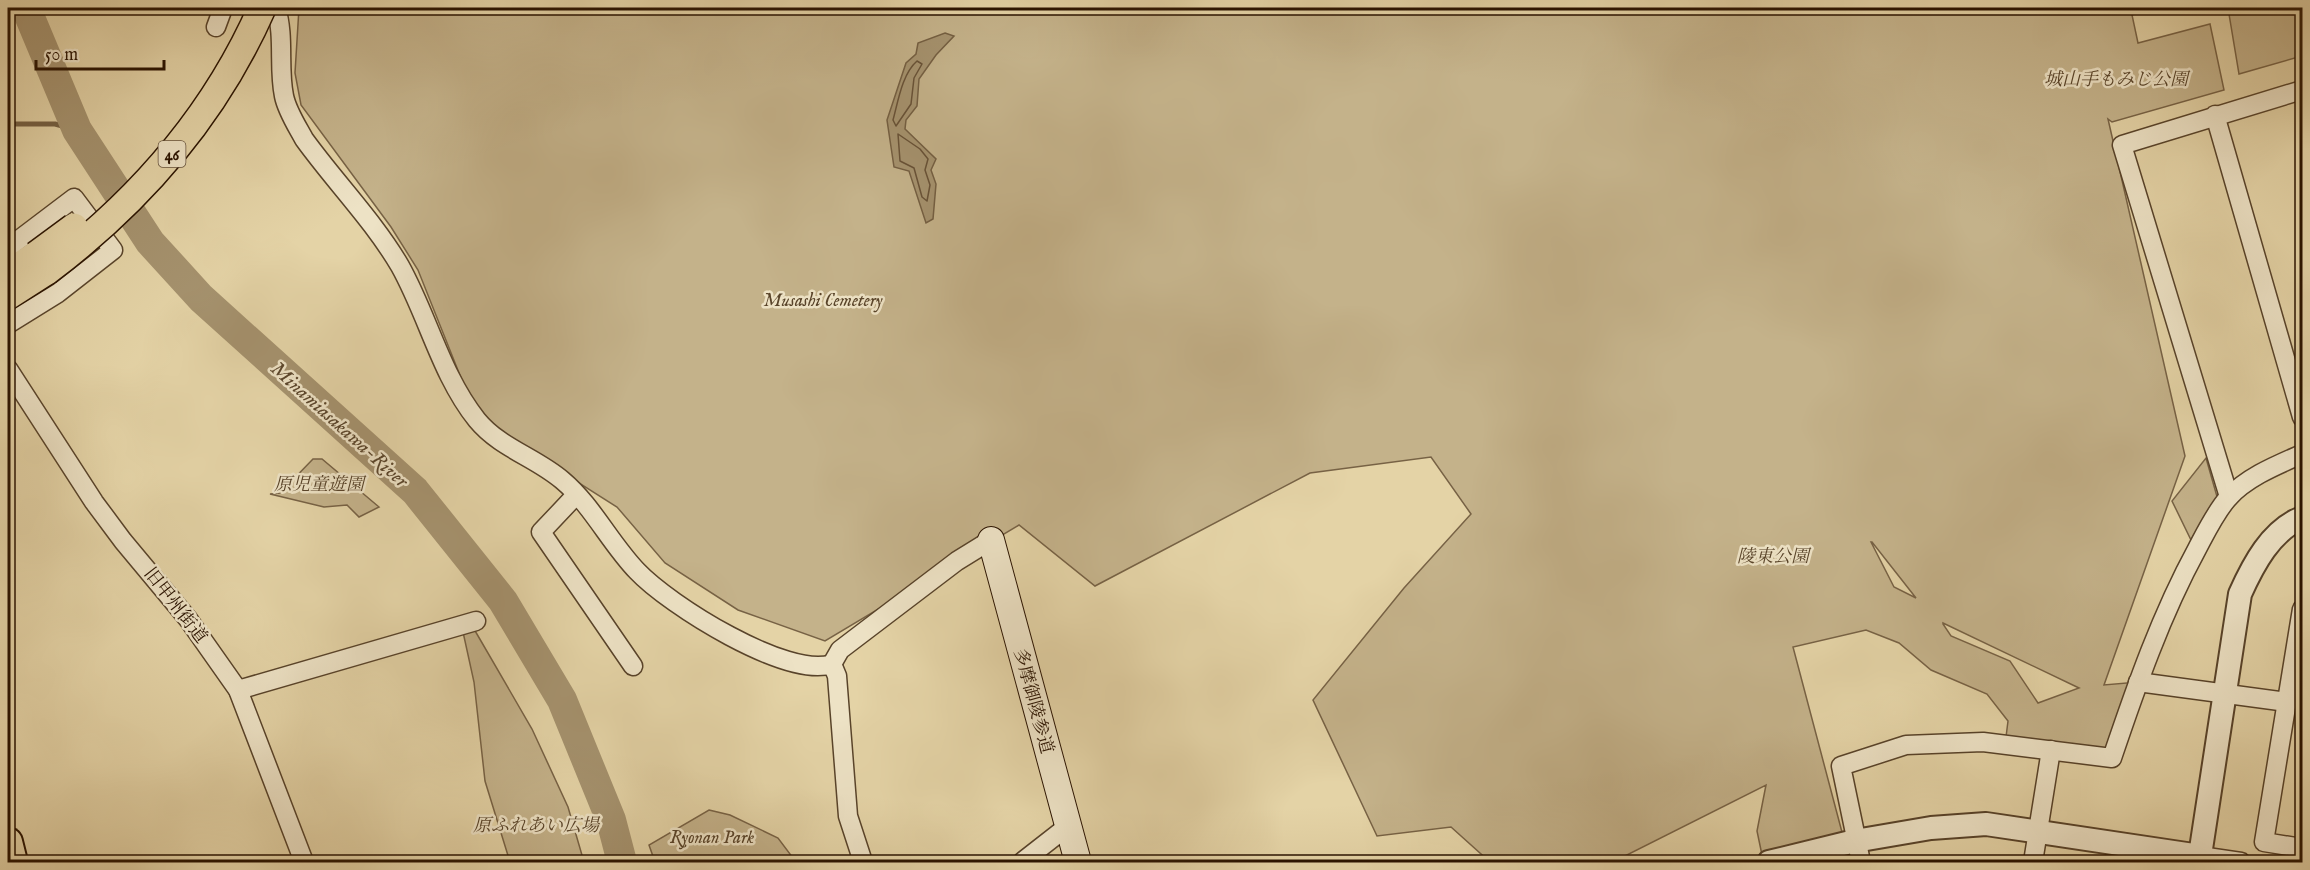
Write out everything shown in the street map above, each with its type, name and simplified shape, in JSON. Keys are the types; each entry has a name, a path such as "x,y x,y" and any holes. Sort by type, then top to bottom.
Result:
{"highway":[{"path":"8,842 13,862"}],"main road":[{"name":"46","path":"8,296 139,166 190,100 214,63 243,8"},
{"name":"46","path":"8,274 42,263 112,218 180,145 231,71 262,8"},
{"name":"多摩御陵参道","path":"991,540 1078,862"}],"street":[{"path":"216,27 223,8"},
{"path":"276,8 282,33 284,99 293,118 304,139 399,264 460,396 493,436 554,474 576,495 637,572 684,610 726,633 797,664 820,668 832,664 840,650 957,561 991,540"},
{"path":"2229,497 2122,145 2215,115 2302,91"},
{"path":"2215,115 2302,417"},
{"path":"8,248 74,198 113,250 58,292 8,324"},
{"name":"旧甲州街道","path":"8,369 100,510 188,619 238,690 304,862"},
{"path":"1858,852 1841,766 1906,745 1983,741 2112,758 2138,682 2180,581 2211,523 2229,497 2269,468 2302,454"},
{"path":"576,495 541,532 633,666"},
{"path":"2199,859 2240,594 2252,568 2285,527 2302,518"},
{"path":"2302,609 2264,842 2302,848"},
{"path":"238,690 476,621"},
{"path":"832,664 838,688 848,816 863,862"},
{"path":"2138,682 2287,702"},
{"path":"2033,862 2051,750"},
{"path":"1770,862 1858,852 1931,828 1986,824 2199,859 2241,862"},
{"path":"1022,862 1068,826"}],"green space":[{"path":"299,8 2147,8 2132,15 2138,43 2210,24 2224,90 2112,122 2108,119 2185,456 2104,685 2138,682 2112,758 2005,745 2008,721 1987,694 1931,670 1899,643 1866,630 1793,647 1843,836 1762,855 1757,831 1766,785 1613,862 1490,862 1451,827 1377,836 1313,700 1404,588 1471,514 1431,457 1310,473 1095,586 1019,525 825,641 738,610 665,563 617,507 497,431 473,408 418,270 391,227 301,105 295,73","holes":["1872,542 1916,598 1894,587","1943,623 2079,688 2038,703 2010,661 1951,636"]},
{"path":"2228,8 2302,8 2302,56 2239,74"},
{"path":"2206,458 2218,500 2191,540 2172,501"},
{"name":"原児童遊園","path":"313,459 322,459 379,507 359,517 347,505 324,507 270,494 280,493"},
{"name":"原ふれあい広場","path":"474,629 532,729 568,807 584,862 510,862 485,781 474,682 463,632"},
{"name":"Ryonan Park","path":"709,810 730,815 778,838 796,862 655,862 649,845"},
{"path":"1858,853 1861,862 1816,862"}],"water":[{"path":"945,33 954,36 936,55 919,79 917,106 906,120 905,129 936,159 931,170 936,184 933,219 926,223 909,171 894,167 887,120 906,63 916,54 918,43"}],"waterway":[{"name":"Minamiasakawa-River","path":"26,8 77,130 150,242 201,298 415,491 503,601 562,700 611,820 622,862"},
{"path":"8,124 55,124 77,130"}],"park label":[{"name":"城山手もみじ公園","path":"2116,79"},
{"name":"Musashi Cemetery","path":"823,300"},
{"name":"陵東公園","path":"1773,556"}]}
